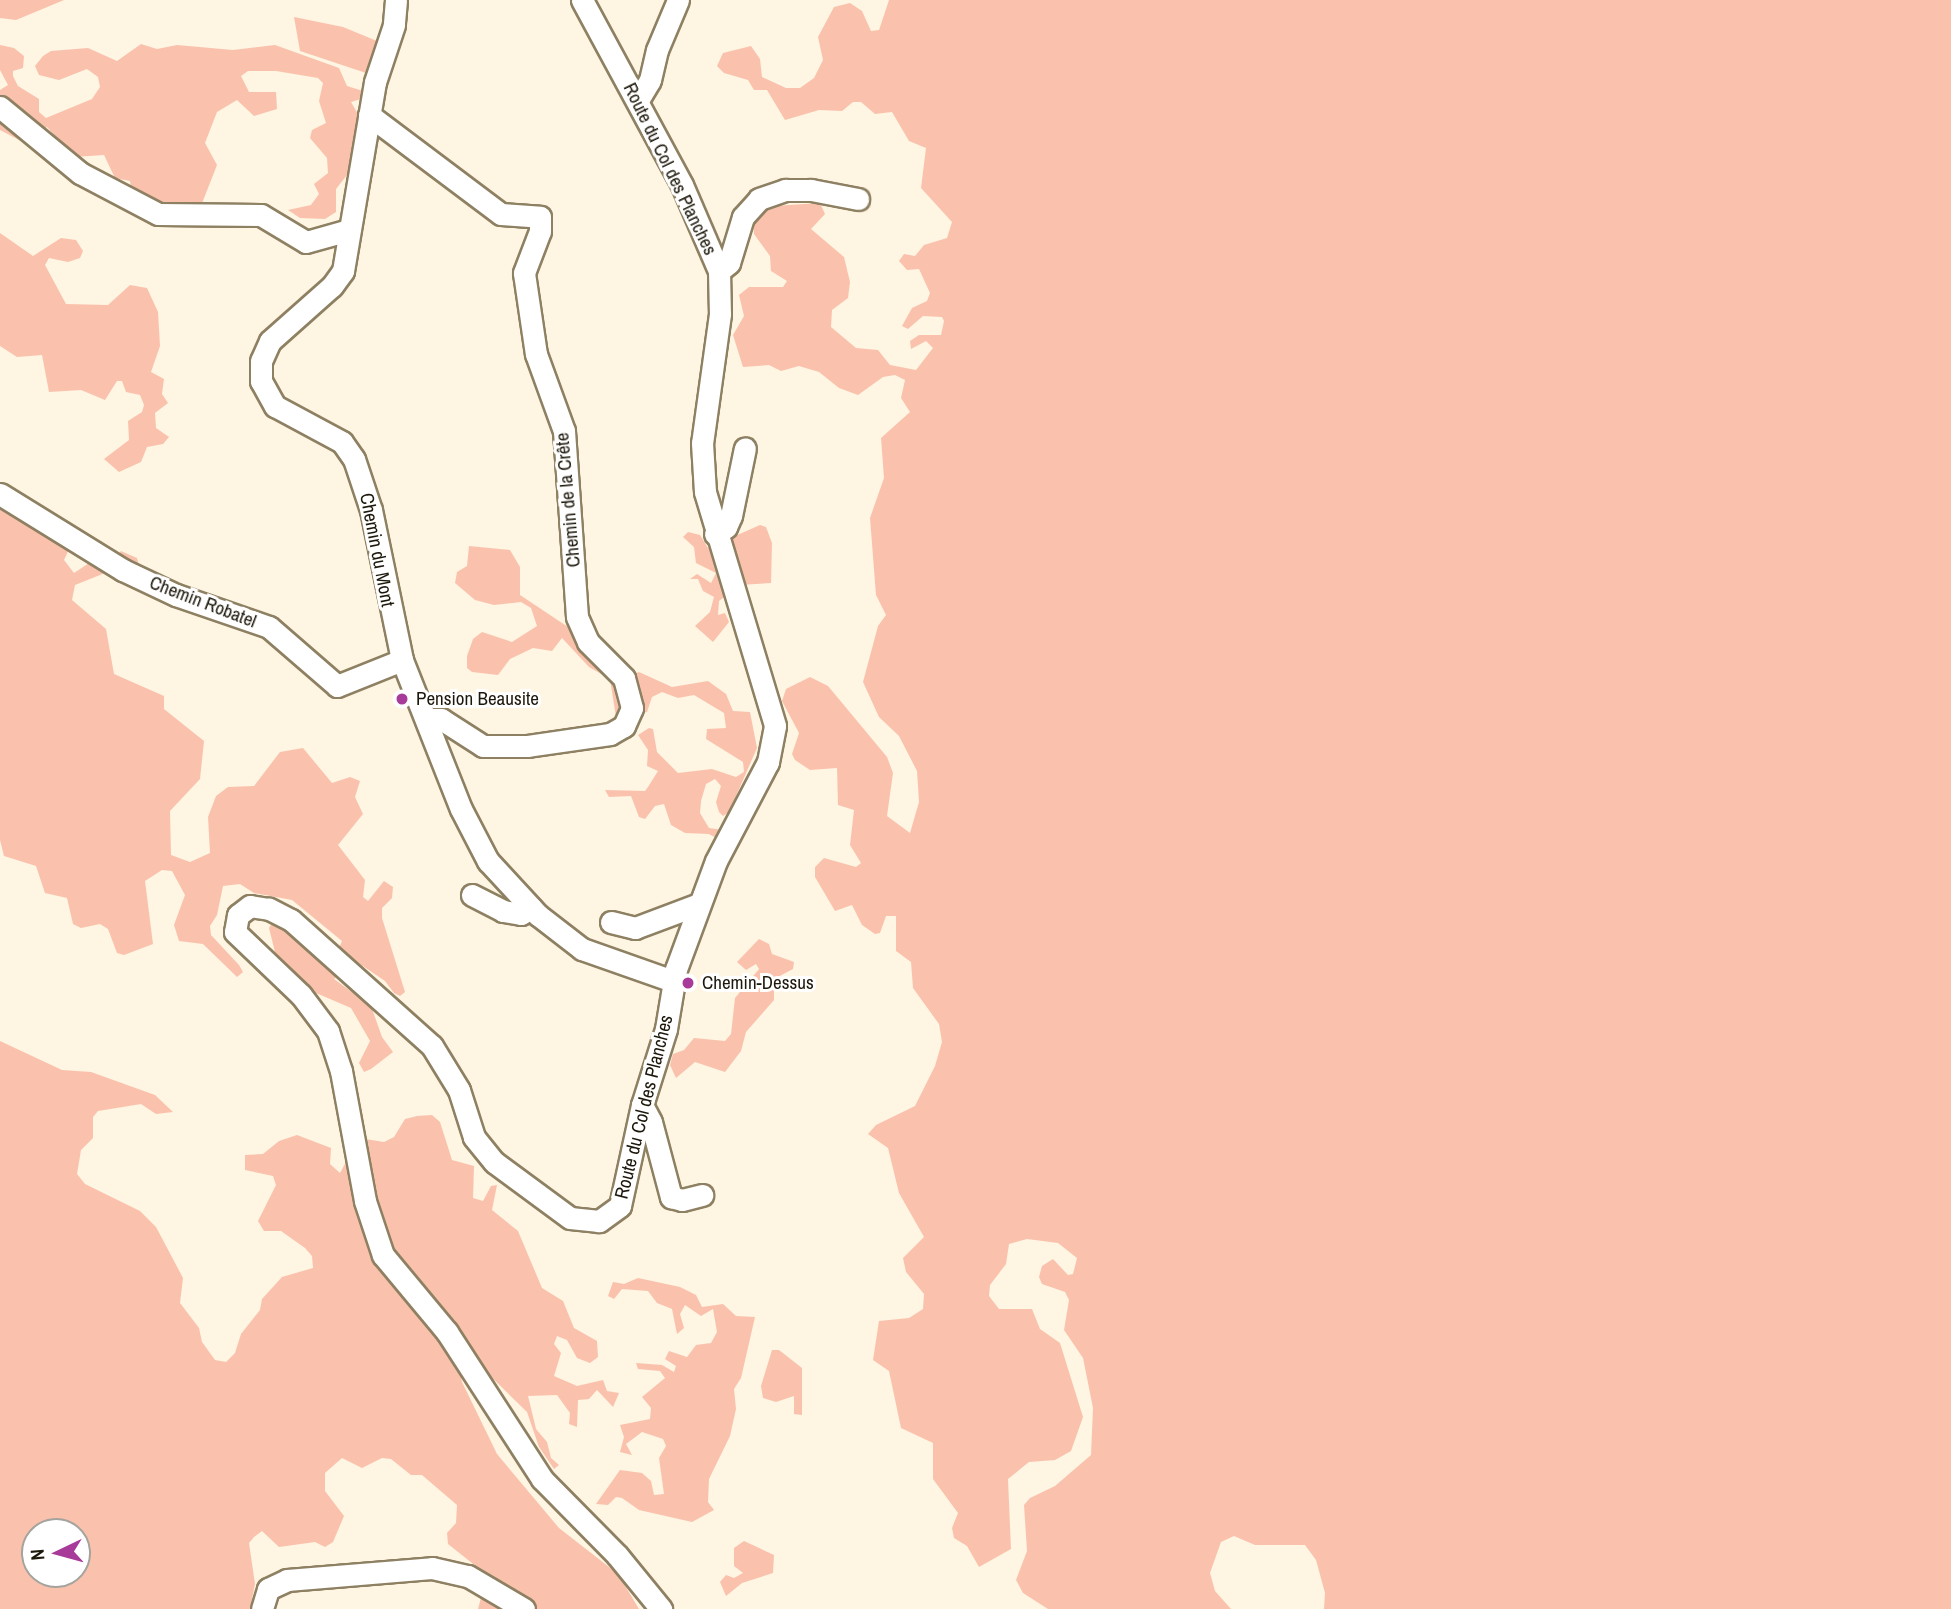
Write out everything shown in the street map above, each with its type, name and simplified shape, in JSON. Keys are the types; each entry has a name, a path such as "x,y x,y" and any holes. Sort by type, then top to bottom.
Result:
{"street":[{"name":"Chemin du Mont","path":"396,0 369,115 341,275 270,341 261,361 261,381 275,407 342,442 354,459 371,510 402,660 475,839 531,908 600,958 673,982"},
{"name":"Route du Col des Planches","path":"582,0 682,185 719,271 720,314 702,443 705,492 715,534 767,686 775,726 768,762 722,849 699,904 673,982 666,1029 642,1105 620,1206 599,1221 570,1218 530,1192 482,1149 451,1072 415,1028 291,920 269,909 250,906 238,915 235,932 239,940 294,988 332,1040 365,1201 383,1255 447,1332 542,1479 617,1555 661,1609"},
{"path":"638,100 650,80 657,50 678,0"},
{"path":"0,107 80,173 158,214 261,215 306,242 349,230"},
{"name":"Chemin de la Crête","path":"369,115 501,214 540,217 540,232 524,273 536,354 564,431 579,626 588,642 624,678 631,714 624,726 610,734 509,747 483,746 441,719 428,719"},
{"path":"719,271 729,263 743,217 759,198 785,190 811,190 858,199"},
{"path":"715,534 726,527 731,516 745,448"},
{"name":"Chemin Robatel","path":"0,494 123,570 176,595 268,627 337,686 402,660"},
{"path":"472,895 503,911 521,914 531,908"},
{"path":"611,922 635,928 699,904"},
{"path":"642,1105 651,1122 671,1197 682,1200 702,1195"},
{"path":"262,1609 268,1589 287,1580 356,1578 424,1569 468,1576 524,1609"}],"shaded area":[{"path":"0,0 64,0 16,20 0,18"},
{"path":"889,0 1951,0 1951,1609 1324,1609 1325,1593 1316,1560 1305,1545 1255,1545 1234,1536 1221,1542 1210,1573 1215,1591 1231,1609 1048,1609 1023,1593 1016,1580 1027,1551 1024,1505 1030,1498 1055,1486 1091,1455 1093,1408 1083,1358 1064,1330 1069,1300 1065,1292 1042,1284 1039,1277 1042,1266 1053,1259 1068,1275 1073,1274 1077,1258 1058,1243 1027,1239 1009,1244 1006,1264 990,1285 989,1296 999,1309 1032,1309 1040,1329 1060,1343 1083,1417 1071,1451 1055,1460 1029,1462 1008,1479 1011,1549 979,1567 967,1546 954,1538 952,1528 958,1513 933,1479 933,1443 901,1428 889,1371 873,1360 879,1321 909,1318 923,1309 924,1294 906,1272 903,1258 924,1237 899,1193 888,1148 868,1134 876,1125 915,1106 935,1066 942,1042 939,1024 913,988 911,962 896,951 896,916 886,916 880,933 875,934 862,925 852,905 835,911 815,877 815,867 824,858 856,867 861,863 850,845 854,810 838,805 837,768 810,770 795,760 792,754 799,733 782,701 786,689 810,677 828,686 887,757 893,773 887,816 910,833 919,802 917,771 899,736 879,717 863,682 878,626 886,615 876,595 870,518 884,478 881,438 910,412 901,398 905,380 895,375 883,377 858,395 839,388 819,372 799,366 781,371 769,365 743,367 733,335 744,316 739,295 749,287 783,287 787,281 771,271 770,256 754,234 753,218 759,207 820,203 825,214 811,229 844,257 850,282 848,298 832,310 831,327 856,348 878,350 890,365 916,370 933,348 926,341 911,349 910,341 919,335 941,335 944,321 942,317 923,316 908,329 902,326 912,308 927,301 930,293 919,269 907,270 899,261 904,254 915,256 924,245 947,238 952,222 921,188 926,148 909,141 892,112 875,114 861,102 853,102 842,111 819,110 785,120 767,90 754,90 748,80 724,73 717,66 723,53 751,46 760,59 762,77 786,88 800,88 814,78 823,60 818,37 834,7 850,3 862,11 871,31 879,30"},
{"path":"294,17 343,27 377,41 366,73 300,51"},
{"path":"141,44 157,49 177,45 233,50 275,45 339,68 347,86 363,91 361,99 351,102 359,116 356,147 347,175 336,189 336,212 325,219 300,218 288,210 311,205 319,194 314,184 328,173 327,158 310,138 312,130 326,123 319,101 323,83 318,78 276,71 248,71 241,76 249,92 276,92 277,109 254,116 237,100 217,112 205,143 217,165 197,216 150,224 135,211 130,181 115,178 104,155 74,157 47,127 21,141 0,130 0,90 8,85 0,70 0,45 14,48 24,56 23,68 13,71 13,76 18,86 39,99 39,112 46,118 92,99 100,87 98,77 87,69 59,80 39,75 35,66 43,56 51,51 88,48 117,61"},
{"path":"0,233 33,256 61,238 76,240 83,251 80,258 68,262 49,258 45,265 66,304 108,305 130,285 147,288 158,312 160,346 151,372 164,379 162,394 168,403 155,413 156,428 169,437 163,444 147,447 141,462 119,472 104,459 129,440 128,421 142,412 144,405 140,395 126,392 122,381 117,381 105,400 81,390 49,392 42,355 17,357 0,346"},
{"path":"0,506 49,531 54,542 71,545 64,560 74,573 92,561 113,560 121,551 137,558 140,569 110,571 75,585 72,600 106,629 114,674 164,696 164,709 204,741 200,779 170,811 171,855 190,862 210,853 208,817 216,796 228,787 254,786 280,752 303,748 332,783 350,777 360,781 355,797 363,814 338,845 365,880 363,897 368,901 384,881 393,887 392,898 382,908 382,918 405,992 400,996 394,993 385,981 354,960 334,979 371,1006 382,1037 393,1052 371,1069 364,1072 359,1063 370,1041 351,1008 316,993 275,952 269,928 272,923 311,949 322,964 335,957 342,941 292,900 254,893 240,884 223,886 217,915 210,926 211,935 239,965 243,972 237,977 203,944 179,941 174,925 185,895 172,871 162,870 145,881 153,944 124,955 117,953 108,929 100,924 81,928 73,924 67,898 45,893 36,866 4,856 0,840"},
{"path":"760,525 766,527 772,543 771,583 739,585 719,601 718,615 725,613 729,622 713,642 695,626 710,612 714,597 703,591 698,579 690,579 697,574 711,583 716,573 696,563 694,547 683,537 688,532 700,535 708,548"},
{"path":"469,546 510,550 520,567 520,595 568,627 585,650 629,676 639,672 672,687 708,681 726,694 733,711 750,712 757,748 729,812 723,816 719,812 716,802 721,786 715,779 706,784 701,801 700,813 709,828 723,830 718,839 709,834 685,833 671,825 664,804 655,806 645,819 639,817 631,796 609,797 605,790 645,791 648,787 658,771 647,766 648,750 638,735 649,728 653,729 657,752 678,773 712,769 736,777 744,772 743,762 706,739 707,729 726,728 724,713 694,695 678,698 662,692 652,697 647,712 616,717 610,679 589,667 562,638 552,651 533,648 510,659 498,675 472,672 467,668 467,656 473,639 482,632 512,642 537,626 531,608 521,602 494,605 475,600 455,583 457,572 467,566"},
{"path":"759,939 769,944 772,954 794,962 793,969 774,979 774,1000 746,1032 741,1051 725,1072 695,1062 676,1078 670,1065 673,1054 684,1050 694,1038 725,1041 731,1034 735,998 759,969 756,964 746,970 737,962"},
{"path":"0,1041 62,1070 91,1072 155,1095 173,1112 156,1114 141,1104 98,1111 93,1117 93,1138 81,1150 77,1174 85,1184 140,1211 156,1227 183,1278 180,1303 199,1328 202,1342 215,1360 226,1362 235,1353 241,1334 260,1310 262,1299 282,1277 313,1268 312,1256 305,1248 281,1231 264,1231 258,1221 276,1185 273,1176 245,1170 245,1155 263,1154 279,1141 297,1135 331,1148 330,1164 340,1173 359,1138 384,1142 394,1137 405,1119 432,1115 440,1122 452,1160 474,1166 473,1198 483,1201 491,1186 497,1185 492,1210 518,1231 542,1288 563,1301 574,1328 597,1341 598,1357 590,1363 577,1358 567,1340 557,1336 554,1344 561,1353 554,1376 577,1386 603,1380 607,1391 619,1393 613,1407 597,1390 589,1399 578,1400 577,1427 569,1424 570,1413 557,1395 528,1396 536,1429 547,1442 551,1458 559,1465 554,1469 539,1447 527,1412 480,1366 460,1373 497,1454 559,1528 618,1574 639,1609 478,1609 487,1575 448,1544 447,1533 456,1523 457,1505 422,1475 411,1475 391,1459 382,1458 362,1468 342,1458 325,1473 325,1491 344,1516 333,1542 325,1547 315,1542 279,1547 262,1531 254,1537 249,1543 255,1584 250,1609 0,1609"},
{"path":"638,1278 680,1287 696,1295 702,1307 723,1304 736,1316 755,1317 741,1378 734,1389 736,1409 730,1436 709,1479 708,1502 714,1510 692,1522 639,1510 622,1498 616,1497 608,1505 596,1504 620,1470 642,1473 651,1481 654,1495 664,1494 659,1458 666,1446 663,1439 642,1432 626,1444 632,1455 620,1452 624,1437 620,1425 650,1419 651,1408 642,1397 665,1378 660,1371 638,1369 636,1363 662,1365 674,1372 676,1366 665,1359 669,1351 687,1357 696,1345 711,1343 717,1332 713,1309 701,1316 685,1305 680,1314 684,1328 677,1334 672,1309 657,1303 648,1291 622,1289 614,1299 608,1296 613,1282 624,1284"},
{"path":"772,1350 779,1350 802,1368 802,1415 794,1414 794,1396 776,1402 763,1398 761,1386"},
{"path":"744,1541 774,1555 773,1573 742,1583 726,1596 720,1582 726,1575 734,1578 743,1573 734,1566 734,1548"}],"place":[{"name":"Pension Beausite","path":"402,699"},
{"name":"Chemin-Dessus","path":"688,983"}]}
